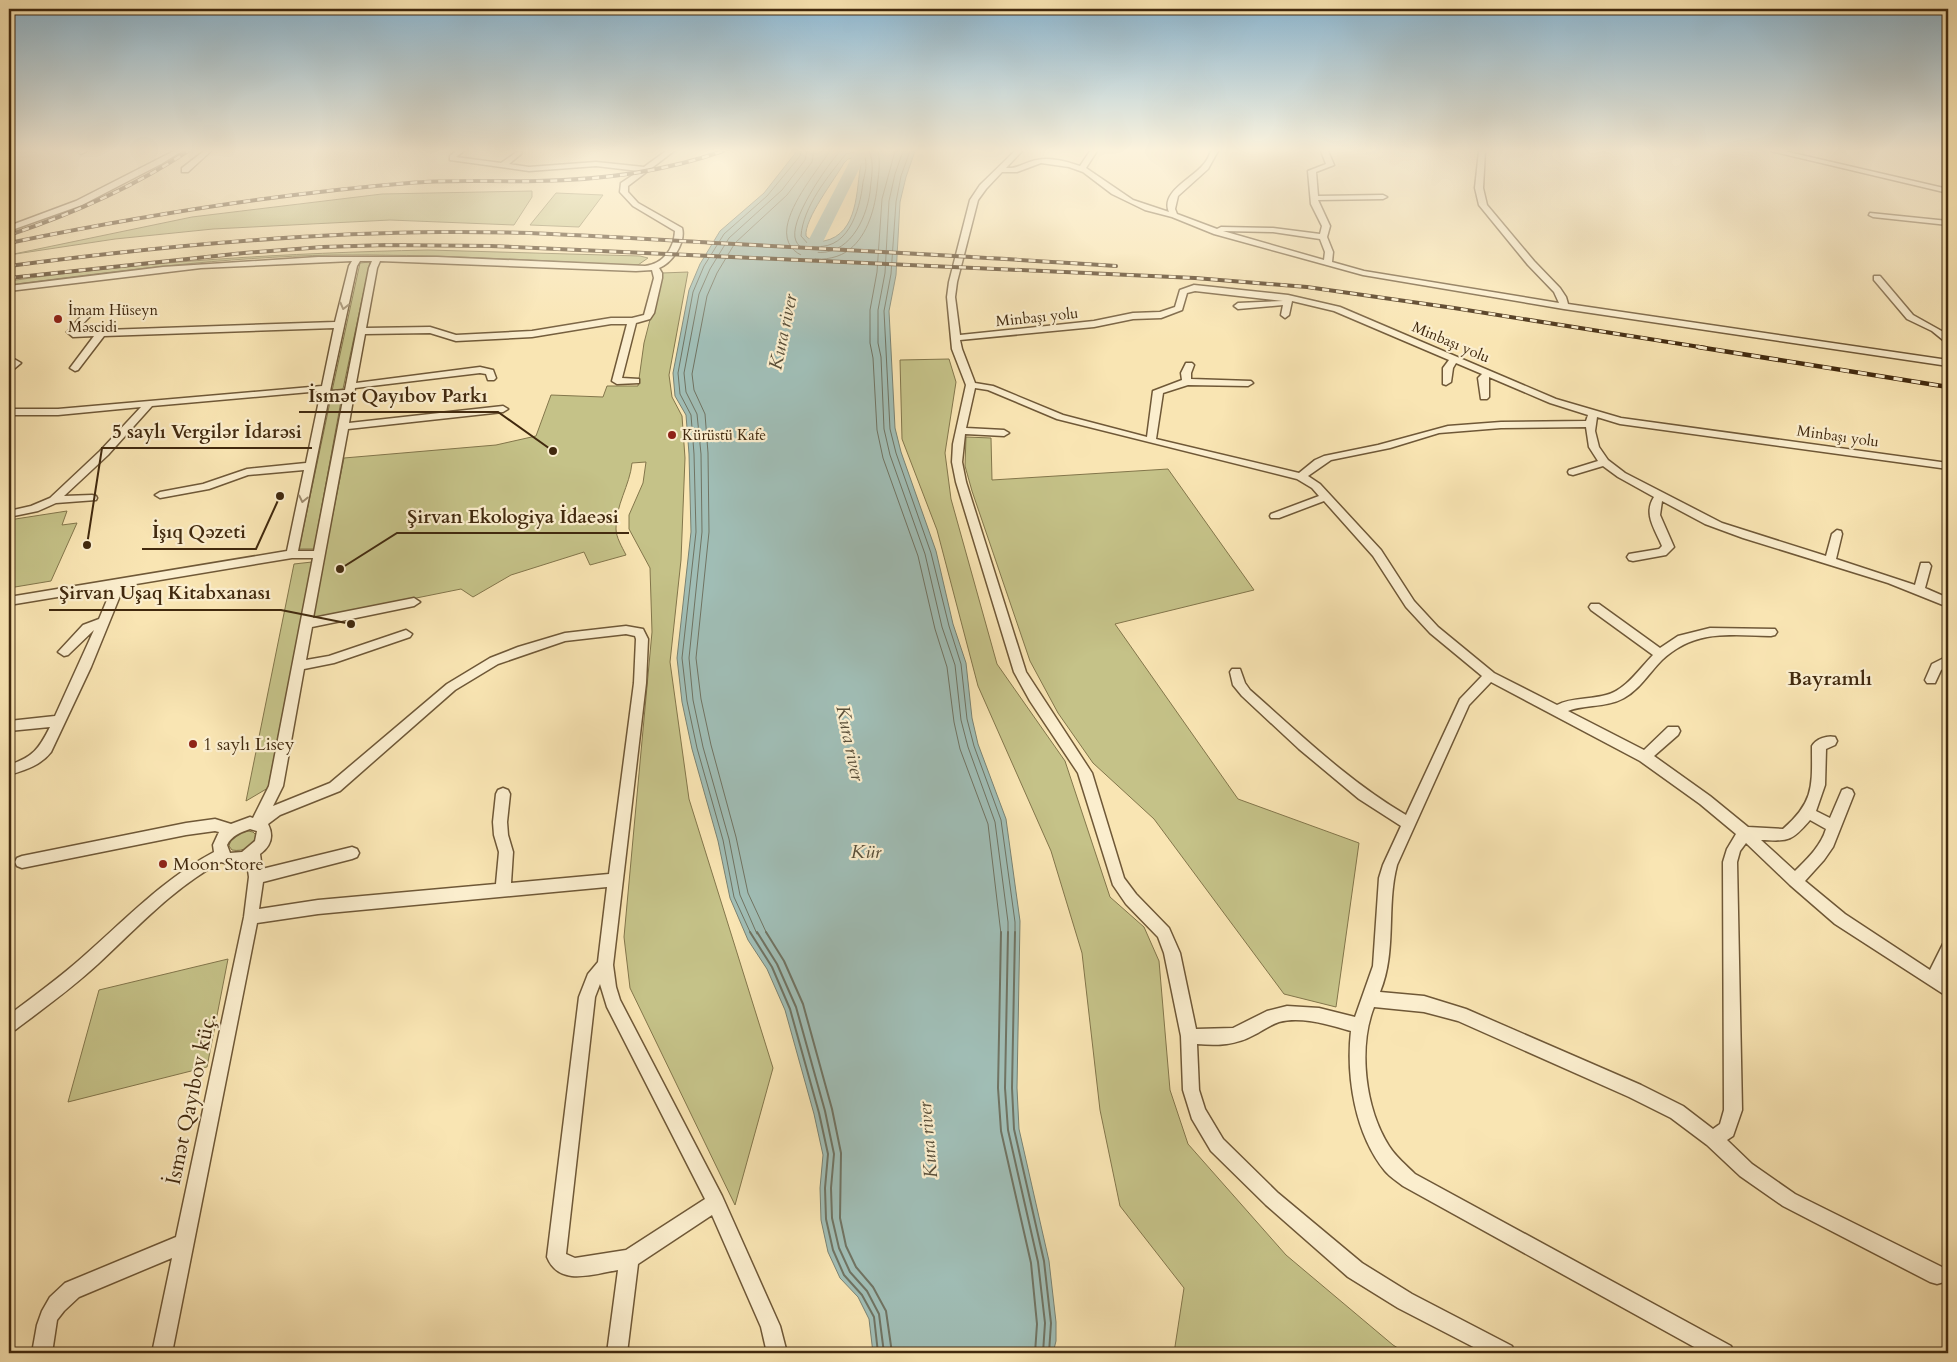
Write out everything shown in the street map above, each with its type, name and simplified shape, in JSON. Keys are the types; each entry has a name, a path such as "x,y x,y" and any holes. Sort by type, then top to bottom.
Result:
{"street":[{"path":"9,229 50,215"},
{"path":"9,288 186,268 286,260 377,259 506,262 636,269 654,268 665,262 674,248 679,233 675,226 655,215"},
{"path":"970,215 951,297 958,353 967,370 971,385 957,462 961,482 1020,672 1028,689 1077,757 1085,773 1118,881 1131,899 1164,933 1172,953 1189,1036 1191,1090 1198,1114 1217,1146 1272,1198 1355,1270 1405,1301 1505,1353"},
{"path":"1174,215 1212,230 1328,263 1391,278 1564,306 1948,363"},
{"path":"1320,215 1326,226 1323,237 1329,252 1328,263"},
{"path":"1491,215 1531,263 1557,290 1562,297 1564,306"},
{"path":"1873,215 1948,223"},
{"path":"1212,230 1251,228 1323,237"},
{"path":"292,554 339,325 353,266 357,259"},
{"path":"258,824 276,786 373,268 377,259"},
{"path":"362,331 430,330 440,331 456,338 532,334 611,322 632,321 646,317 650,313 658,278 658,273 654,268"},
{"path":"1877,278 1910,317 1942,332 1948,341"},
{"name":"Minbaşı yolu","path":"956,338 1076,326 1133,316 1161,314 1178,308 1182,292 1194,288 1288,300 1337,309 1591,419 1948,466"},
{"path":"1238,306 1288,300 1285,315"},
{"path":"90,312 71,332 73,334 339,325"},
{"path":"632,321 616,381 636,382"},
{"path":"75,368 101,333"},
{"path":"9,359 16,363 9,370"},
{"path":"1446,382 1448,368 1454,359"},
{"path":"1187,382 1186,377 1189,365"},
{"path":"9,412 58,412 325,392 480,370 490,372 492,378"},
{"path":"1484,397 1483,378 1488,373"},
{"path":"1151,441 1157,393 1187,382 1248,383"},
{"path":"971,385 990,388 1060,417 1301,477 1316,486 1377,553 1410,604 1434,630 1490,676 1645,757 1705,800 1745,833 1795,881 1859,933 1934,979 1948,990"},
{"path":"9,514 34,509 54,500 110,446 149,404"},
{"path":"343,427 503,409"},
{"path":"1301,477 1314,464 1329,457 1380,448 1406,438 1446,429 1591,419 1593,444 1605,462 1660,496 1718,526 1918,590 1948,603"},
{"path":"961,432 1004,433"},
{"path":"1573,472 1605,462"},
{"path":"160,495 205,487 247,472 310,466"},
{"path":"1275,516 1326,496"},
{"path":"1633,558 1662,552 1668,548 1653,512 1654,503 1660,496"},
{"path":"54,500 92,498"},
{"path":"1830,561 1837,534"},
{"path":"9,601 292,554 319,555"},
{"path":"1918,590 1925,566"},
{"path":"9,770 32,762 41,756 86,667 120,582"},
{"path":"306,624 414,602"},
{"path":"1595,607 1660,654"},
{"path":"64,652 87,628 105,621"},
{"path":"258,824 275,811 335,787 451,687 494,661 522,650 565,638 626,630 639,632 642,638 642,660 605,965 608,987 613,1002 716,1202 770,1326 777,1353"},
{"path":"1557,711 1574,703 1603,702 1617,696 1626,690 1660,654 1679,640 1694,633 1771,632"},
{"path":"298,666 330,660 406,634"},
{"path":"1931,680 1936,667 1948,660"},
{"path":"1236,672 1239,685 1246,694 1358,792 1408,823"},
{"path":"1490,676 1464,702 1390,865 1385,890 1381,968 1360,1026 1359,1074 1369,1121 1380,1147 1392,1165 1409,1180 1724,1353"},
{"path":"9,726 58,721"},
{"path":"1645,757 1673,731"},
{"path":"1745,833 1786,835 1798,825 1814,805 1818,790 1820,746 1830,741"},
{"path":"503,794 500,822 501,835 506,852 503,892"},
{"path":"1795,881 1821,854 1831,840 1834,826 1847,794"},
{"path":"1808,813 1834,826"},
{"path":"250,823 258,824 266,832 265,839 253,852 235,859 227,859 221,855 218,850 220,843 231,830 250,823"},
{"path":"22,862 186,829 215,825 231,830"},
{"path":"1713,1139 1727,1130 1733,1110 1730,862 1734,849 1745,833"},
{"name":"İsmət Qayıbov küç.","path":"162,1353 251,917 256,877 253,852"},
{"path":"256,877 352,853"},
{"path":"9,1025 92,959 171,885 201,865 221,855"},
{"path":"251,917 318,907 503,892 615,880"},
{"path":"1934,979 1948,949"},
{"path":"605,965 594,979 587,997 556,1257 562,1265 575,1267 628,1259 716,1202"},
{"path":"1371,999 1424,1004 1460,1014 1636,1091 1676,1112 1713,1139 1746,1170 1789,1200 1937,1275"},
{"path":"1189,1036 1219,1038 1239,1034 1277,1015 1294,1013 1337,1019 1360,1026"},
{"path":"42,1353 46,1321 58,1302 72,1290 185,1243"},
{"path":"617,1353 628,1259"}],"shaded area":[{"path":"212,215 521,215 514,225 390,220 213,229 115,239 9,255 192,217"},
{"path":"538,215 588,215 579,227 530,225"},
{"path":"428,250 640,256 648,258 638,265 625,265 406,255 292,256 171,266 9,285 9,281 165,263 323,253"},
{"path":"370,262 343,389 332,391 360,263"},
{"path":"688,272 669,375 672,397 682,416 685,458 681,560 670,662 689,799 773,1068 735,1205 630,988 624,937 652,632 650,568 629,529 629,515 643,483 646,462 632,463 616,520 616,532 626,555 590,565 584,552 511,575 473,597 461,589 312,619 344,458 496,445 536,436 551,395 603,397 607,386 638,386 644,343 662,273"},
{"path":"949,359 956,382 945,453 951,499 997,664 1065,761 1110,897 1144,927 1159,961 1170,1090 1188,1144 1286,1255 1393,1345 1406,1353 1174,1353 1184,1288 1120,1206 1100,1110 1082,953 1051,851 978,686 937,530 902,439 900,360"},
{"path":"341,401 314,549 299,549 330,402"},
{"path":"966,437 991,438 992,480 1168,469 1254,590 1115,624 1238,799 1359,843 1336,1007 1284,994 1154,819 1093,763 1058,713 1030,661 972,491 965,466"},
{"path":"67,511 62,525 77,523 51,581 9,588 9,520"},
{"path":"312,562 268,788 246,801 294,564"},
{"path":"248,831 256,835 253,843 244,849 232,850 229,846 234,837"},
{"path":"228,959 207,1067 68,1102 99,990"}],"water":[{"name":"Kür","path":"739,215 813,215 806,236 817,241 824,241 835,237 844,230 852,215 899,215 896,275 889,311 895,428 901,452 936,551 953,624 966,663 972,718 978,744 1006,819 1020,921 1017,1088 1019,1129 1049,1261 1056,1322 1056,1341 1053,1353 873,1353 869,1319 858,1297 840,1278 828,1252 821,1220 820,1188 823,1155 814,1114 785,1010 767,969 748,940 730,898 718,841 692,749 682,702 677,658 691,532 686,415 675,396 673,373 689,290 700,264 720,231"}],"waterway":[{"name":"Kura river","path":"801,270 829,215"}],"railway":[{"path":"9,235 64,215"},
{"path":"9,243 161,215"},
{"path":"9,266 171,247 279,238 388,233 476,232 613,237 1116,266"},
{"path":"9,278 244,253 323,247 386,245 491,246 1195,278 1307,287 1706,348"},
{"path":"1698,347 1948,387"}],"place":[{"name":"İmam Hüseyn Məscidi","path":"58,319"},
{"name":"Kürüstü Kafe","path":"672,435"},
{"name":"İsmət Qayıbov Parkı","path":"553,451"},
{"name":"İşıq Qəzeti","path":"280,496"},
{"name":"5 saylı Vergilər İdarəsi","path":"87,545"},
{"name":"Şirvan Ekologiya İdaeəsi","path":"340,569"},
{"name":"Şirvan Uşaq Kitabxanası","path":"351,624"},
{"name":"1 saylı Lisey","path":"193,744"},
{"name":"Moon Store","path":"163,864"}],"district":[{"name":"Bayramlı","path":"1830,678"}]}
